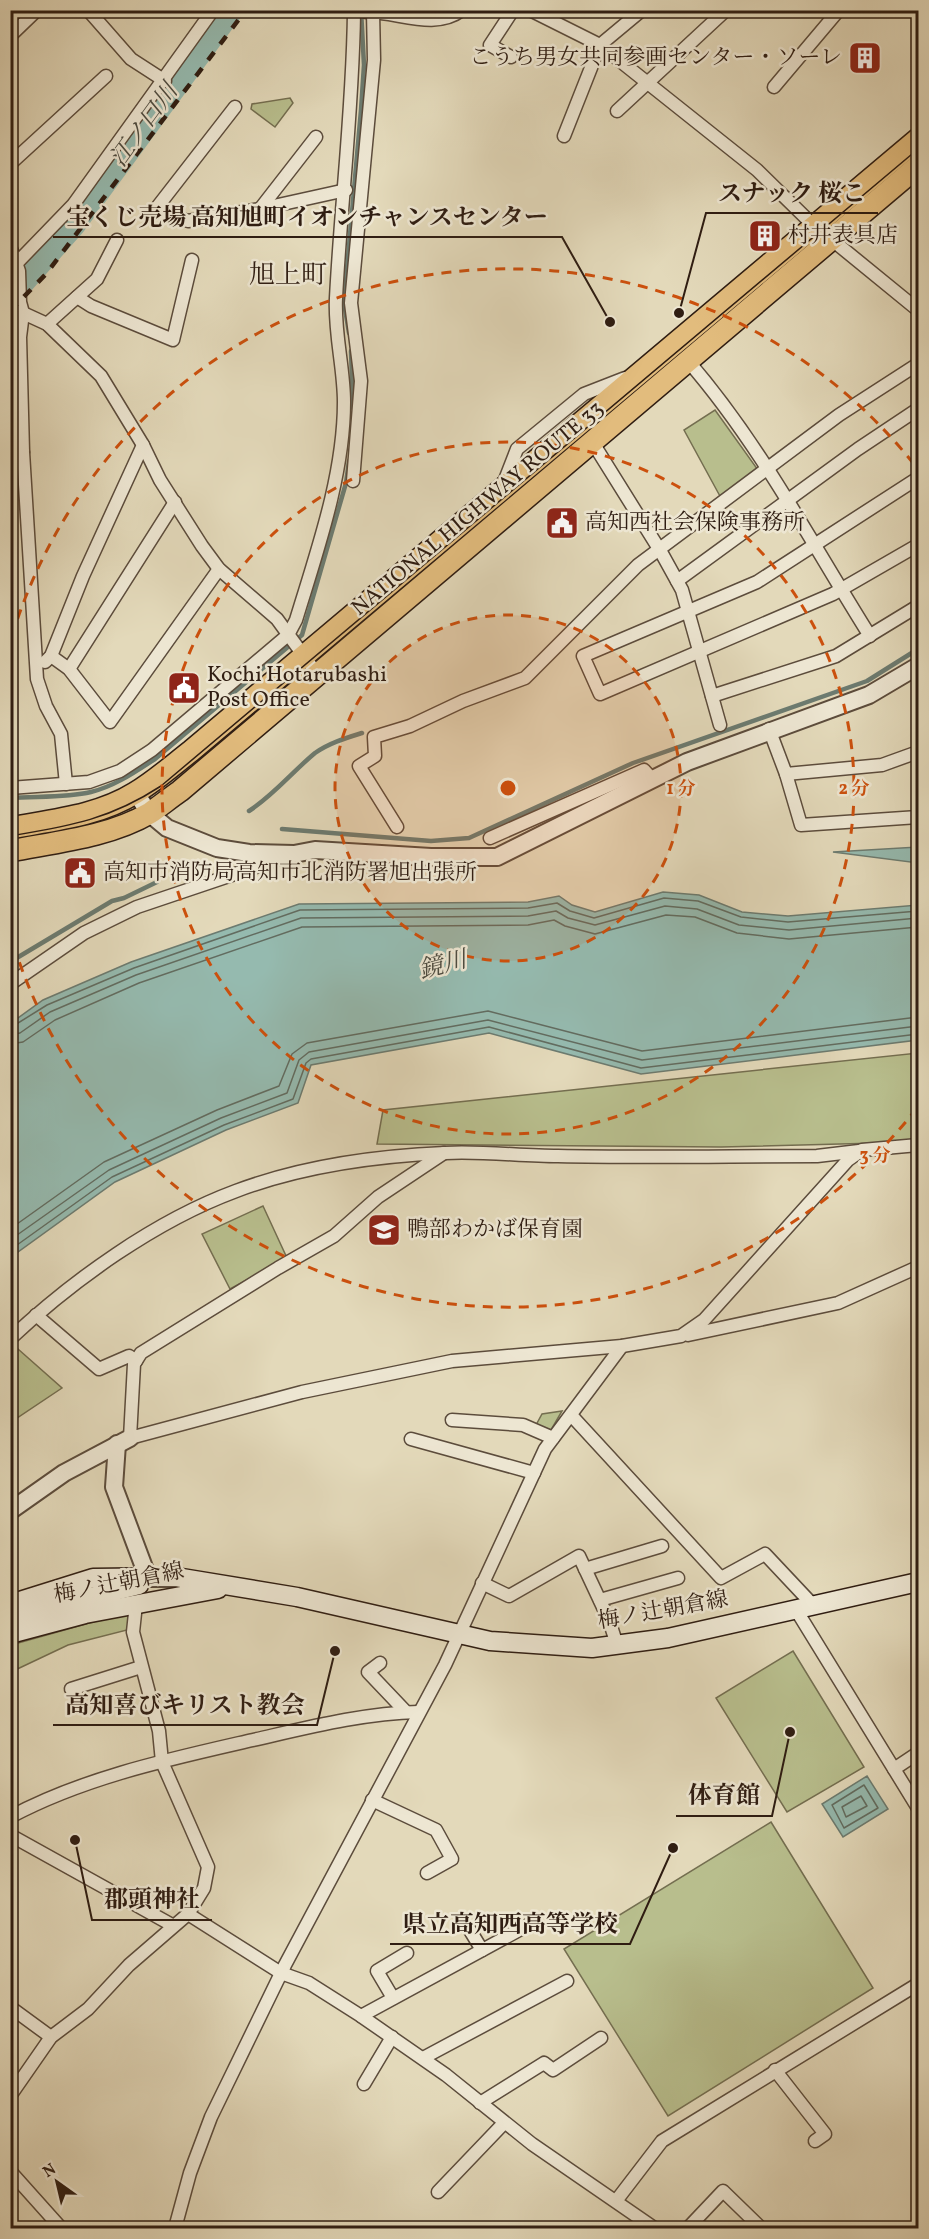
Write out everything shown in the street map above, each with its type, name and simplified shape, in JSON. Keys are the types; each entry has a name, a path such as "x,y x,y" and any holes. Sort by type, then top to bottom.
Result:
{"highway":[{"name":"NATIONAL HIGHWAY ROUTE 33","path":"10,828 81,815 116,804 136,793 295,643 500,491 918,139"},
{"name":"NATIONAL HIGHWAY ROUTE 33","path":"10,851 103,831 149,813 180,791 918,166"}],"main road":[{"name":"梅ノ辻朝倉線","path":"10,1604 93,1578 176,1577 238,1586 490,1641 592,1648 668,1638 918,1582"},
{"path":"10,1617 176,1577"},
{"name":"梅ノ辻朝倉線","path":"10,1634 74,1616 238,1586"},
{"path":"91,1596 177,1596"}],"street":[{"path":"10,36 37,10"},
{"path":"88,10 131,59 165,81"},
{"path":"16,268 73,205 165,81 213,10"},
{"path":"362,11 432,20 450,18 462,10"},
{"path":"511,57 490,45 513,10"},
{"path":"530,10 600,45 647,81 757,170 815,226 918,310"},
{"path":"564,136 600,45 642,10"},
{"path":"617,111 726,10"},
{"path":"774,87 839,10"},
{"path":"912,10 918,16"},
{"path":"10,788 89,782 120,771 295,643 297,620 344,480 360,418 351,363 336,301 362,11"},
{"path":"344,480 344,403 351,363 351,303 374,60 362,11"},
{"path":"10,164 106,76"},
{"path":"235,107 155,210 188,221 260,209 346,190"},
{"path":"260,209 316,138"},
{"path":"47,324 97,279 117,240"},
{"path":"10,246 23,313 20,337 24,452 37,669 46,706 61,734 66,784"},
{"path":"78,297 91,306 173,340 192,260"},
{"path":"23,313 47,324 101,376 143,445 160,480 219,569 277,619 317,674"},
{"path":"688,361 714,391 870,636"},
{"path":"397,826 359,766 375,756 374,737 410,726 463,701 525,678 617,585 659,549 861,400 917,368"},
{"path":"677,581 858,448 918,409"},
{"path":"592,443 677,581 688,611 720,725"},
{"path":"37,669 51,656 83,576 143,445"},
{"path":"10,464 24,452"},
{"path":"918,478 758,582 583,656 600,694 841,590 918,545"},
{"path":"69,669 175,502"},
{"path":"51,656 69,669 110,722 219,569"},
{"path":"712,696 837,656 918,606"},
{"path":"10,984 84,933 137,907 294,854 315,850 431,857 497,857 687,762 769,729 869,695 918,666"},
{"path":"769,729 786,774 801,825 918,817"},
{"path":"786,774 882,765 918,752"},
{"path":"490,838 644,770 652,779"},
{"path":"136,793 149,813 181,835 217,848 249,853 294,854"},
{"path":"10,1339 36,1315 89,1274 163,1226 237,1190 301,1172 376,1158 444,1153 558,1156 817,1156 918,1145"},
{"path":"681,1336 704,1320 848,1160 862,1150"},
{"path":"148,1578 114,1486 136,1361 141,1353 334,1236 378,1197 444,1153"},
{"path":"10,1511 64,1473 123,1441 302,1392 452,1361 622,1346 681,1336 838,1303 918,1267"},
{"path":"36,1315 99,1369 129,1356 136,1361"},
{"path":"175,2229 190,2173 211,2117 281,1973 372,1800 412,1712 461,1633 482,1583 553,1438 622,1346"},
{"path":"571,1415 721,1578 765,1554 803,1606 918,1808"},
{"path":"452,1420 523,1425 553,1438"},
{"path":"411,1439 534,1473"},
{"path":"585,1569 662,1546"},
{"path":"482,1583 509,1596 579,1556 600,1600 617,1645"},
{"path":"600,1600 678,1578"},
{"path":"10,2096 51,2037 88,2009 129,1965 172,1925 188,1914 204,1888 208,1867 162,1762 159,1731 133,1632 136,1604"},
{"path":"380,1663 368,1672 412,1712"},
{"path":"71,1689 141,1667"},
{"path":"10,1817 40,1801 89,1783 162,1762 296,1730 412,1712"},
{"path":"894,1769 918,1753"},
{"path":"372,1800 436,1830 452,1859 427,1873"},
{"path":"10,1835 172,1925"},
{"path":"188,1914 281,1973 309,1983 393,2037 504,2123 654,2229"},
{"path":"361,2016 532,1923"},
{"path":"468,1927 482,1950"},
{"path":"393,1998 377,1971 407,1953"},
{"path":"423,2058 567,1981"},
{"path":"616,2201 662,2141 918,1984"},
{"path":"10,2007 51,2037"},
{"path":"364,2084 393,2037"},
{"path":"480,2103 544,2063 553,2070 601,2038"},
{"path":"775,2070 825,2134 815,2141"},
{"path":"438,2192 504,2123"},
{"path":"10,2171 61,2229"},
{"path":"688,2229 723,2191 761,2229"}],"green space":[{"path":"290,98 293,103 275,127 251,109 252,104"},
{"path":"715,410 758,470 721,498 684,430"},
{"path":"918,1053 918,1142 721,1147 377,1144 383,1110"},
{"path":"263,1206 287,1258 230,1289 202,1234"},
{"path":"18,1349 62,1388 11,1422 11,1357"},
{"path":"562,1411 551,1430 536,1425 542,1414"},
{"path":"132,1611 131,1629 68,1645 11,1672 11,1645"},
{"path":"793,1651 864,1767 787,1812 716,1698"},
{"path":"771,1822 873,1988 668,2116 564,1949"}],"water":[{"path":"918,847 918,863 833,852"},
{"name":"鏡川","path":"663,892 699,895 742,912 788,916 918,905 918,1040 641,1074 489,1033 311,1065 298,1103 226,1130 115,1182 11,1257 11,1023 43,1000 131,962 299,904 528,902 559,896 572,905 595,912"},
{"path":"867,1776 888,1809 843,1837 822,1804"}],"waterway":[{"name":"江ノ口川","path":"10,295 73,224 230,10"},
{"path":"349,333 344,303 364,65 361,10"},
{"path":"351,351 353,408"},
{"path":"10,798 81,794 125,778 155,759 302,635 346,483 349,461"},
{"path":"282,829 431,841 469,838 633,763 867,681 918,649"},
{"path":"249,811 267,798 315,753 362,733"},
{"path":"10,962 112,901 124,898 157,882"}],"tram line":[{"path":"10,836 88,820 124,807 161,786 918,149"}],"railway":[{"path":"10,311 46,274 246,10"}],"place":[{"name":"こうち男女共同参画センター・ソーレ","path":"865,58"},
{"name":"村井表具店","path":"765,236"},
{"name":"スナック 桜こ","path":"679,313"},
{"name":"宝くじ売場 高知旭町イオンチャンスセンター","path":"610,322"},
{"name":"高知西社会保険事務所","path":"562,523"},
{"name":"Kochi Hotarubashi Post Office","path":"184,688"},
{"name":"高知市消防局高知市北消防署旭出張所","path":"80,873"},
{"name":"鴨部わかば保育園","path":"384,1230"},
{"name":"高知喜びキリスト教会","path":"335,1651"},
{"name":"体育館","path":"790,1732"},
{"name":"郡頭神社","path":"75,1840"},
{"name":"県立高知西高等学校","path":"673,1848"}],"district":[{"name":"旭上町","path":"288,276"}]}
